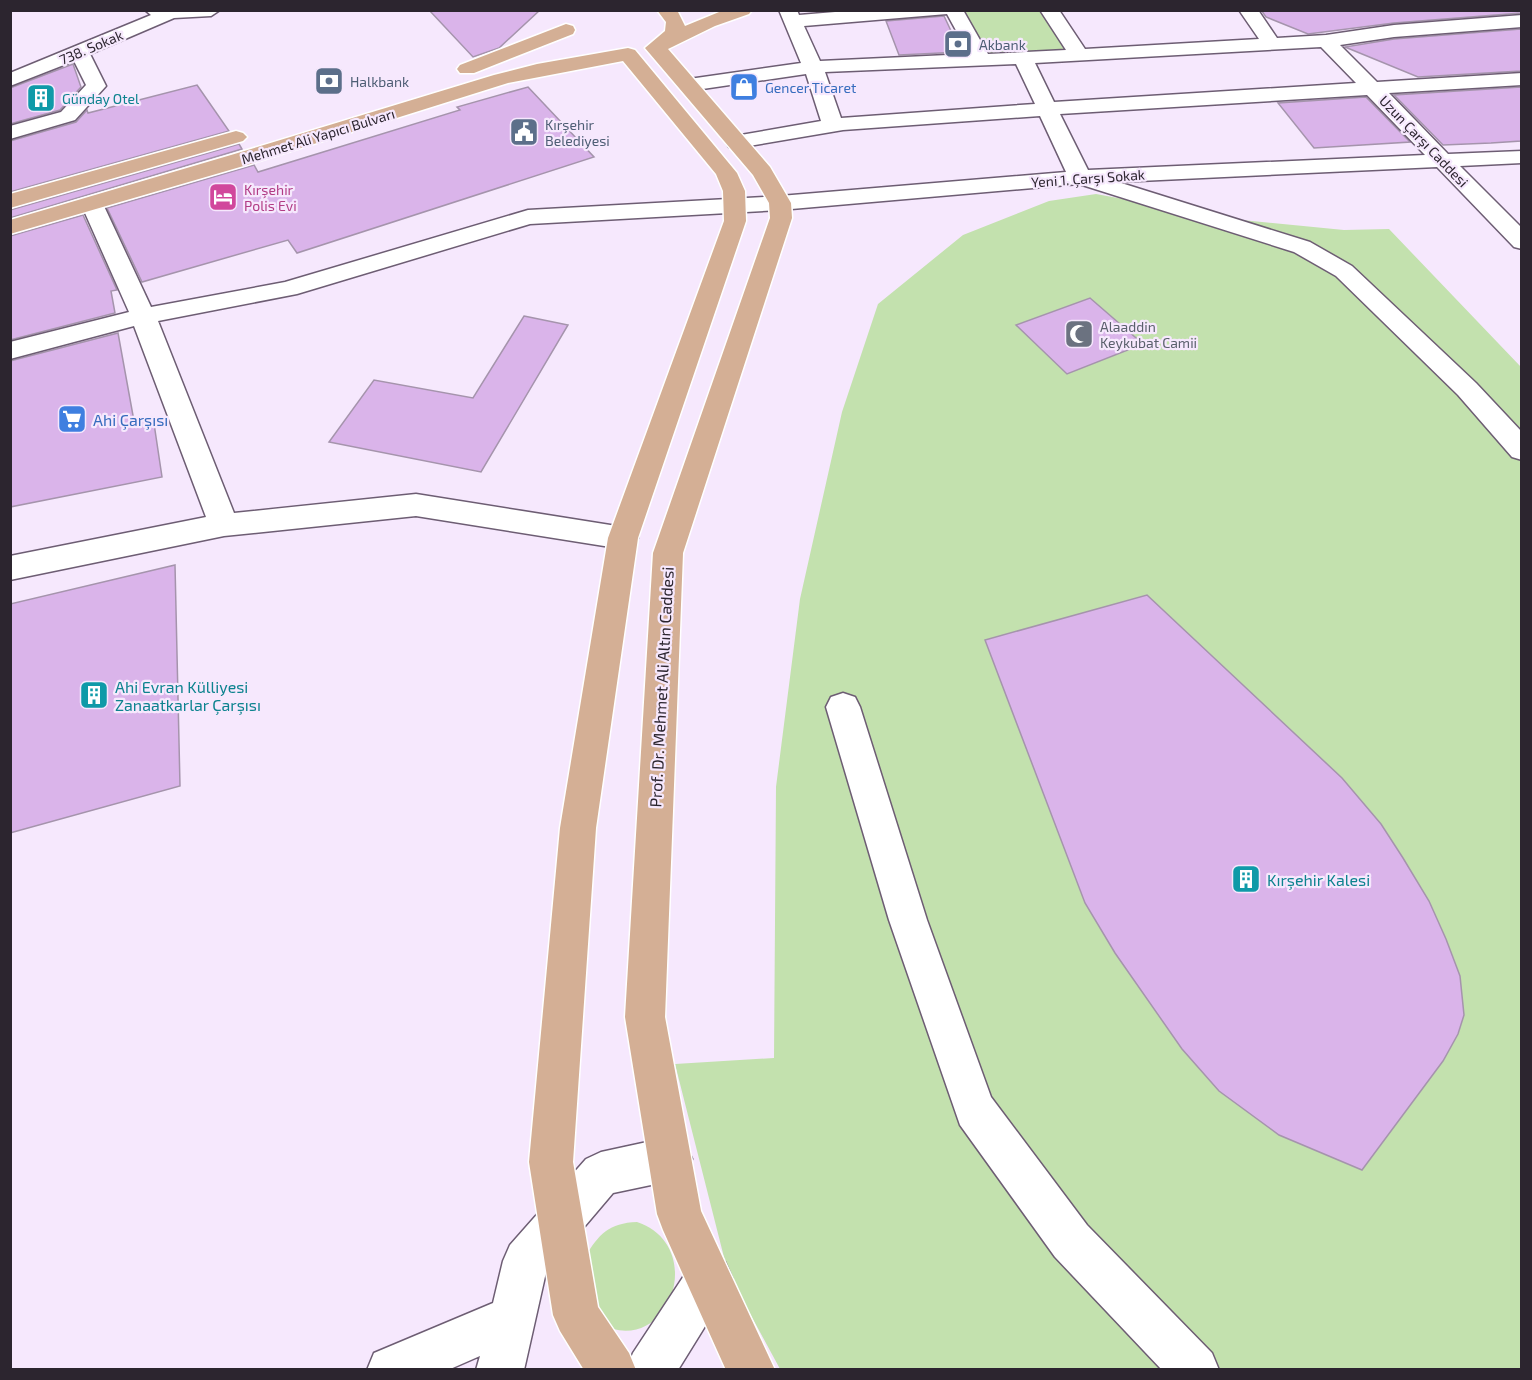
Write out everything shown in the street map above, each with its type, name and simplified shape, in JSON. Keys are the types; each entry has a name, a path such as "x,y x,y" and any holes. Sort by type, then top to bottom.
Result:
{"main road":[{"path":"449,74 482,64 572,21 569,38 577,46 591,51 642,51 668,41 675,33 677,24 666,10"},
{"path":"642,51 708,22 743,10"},
{"path":"642,51 689,85 762,172 780,203"},
{"path":"612,1370 576,1316 551,1162 578,828 623,538 729,239 735,221 736,205 734,191 726,173 642,51"},
{"name":"Mehmet Ali Yapıcı Bulvarı","path":"10,227 501,79 537,70 642,51"},
{"name":"Mehmet Ali Yapıcı Bulvarı","path":"10,201 252,133"},
{"name":"Prof. Dr. Mehmet Ali Altın Caddesi","path":"751,1370 679,1214 645,1017 668,553 781,218 780,203"}],"street":[{"name":"738. Sokak","path":"10,80 79,52 162,12 211,10"},
{"path":"833,125 813,67 790,16 941,10"},
{"path":"954,10 982,60"},
{"path":"1048,10 1079,54"},
{"path":"1248,10 1272,44"},
{"path":"1375,17 1394,31"},
{"path":"689,85 813,67 1326,41 1394,31 1521,21"},
{"name":"Uzun Çarşı Caddesi","path":"1326,41 1521,242"},
{"path":"10,133 68,116 96,86 79,52"},
{"path":"1023,58 1080,177 1302,247 1344,271 1467,389 1521,450"},
{"path":"737,142 833,125 1371,87 1521,79"},
{"name":"Yeni 1. Çarşı Sokak","path":"10,351 143,316 288,289 528,217 780,203 1080,177 1521,157"},
{"path":"92,204 143,316 224,525"},
{"path":"10,568 224,525 416,505 623,538"},
{"path":"843,707 908,920 975,1110 1071,1241 1195,1370"},
{"path":"500,1370 526,1261 601,1174 670,1160"},
{"path":"650,1370 709,1278"},
{"path":"391,1370 513,1318"}],"green space":[{"path":"954,11 1049,11 1079,54 982,60"},
{"path":"1096,194 1232,219 1344,230 1389,229 1521,367 1521,1369 780,1369 728,1273 675,1064 774,1058 776,787 800,599 842,412 878,304 963,235 1049,201"},
{"path":"637,1222 659,1235 671,1253 675,1275 671,1296 661,1314 644,1327 623,1331 598,1323 585,1257 606,1231 612,1227"}],"building":[{"path":"429,10 540,10 499,48 473,57"},
{"path":"1261,10 1521,10 1521,13 1394,23 1308,34 1266,17"},
{"path":"944,16 961,52 899,55 886,21"},
{"path":"1521,29 1521,71 1418,77 1345,47 1394,39"},
{"name":"Günday Otel","path":"73,64 81,87 60,110 10,124 10,88"},
{"path":"197,85 229,131 10,192 10,141 76,122 87,110 88,113"},
{"path":"528,87 594,157 297,253 288,240 142,282 107,208 254,165 258,172 460,110 457,107"},
{"path":"1521,87 1521,141 1491,143 1443,145 1394,95"},
{"path":"1366,97 1410,142 1314,148 1278,103"},
{"path":"239,144 242,149 10,218 10,210"},
{"path":"83,215 117,290 111,291 115,313 10,340 10,236"},
{"name":"Alaaddin Keykubat Camii","path":"1090,298 1143,344 1067,374 1016,325"},
{"path":"524,316 568,325 481,472 329,442 374,380 473,398"},
{"name":"Ahi Çarşısı","path":"118,333 134,421 153,417 162,477 10,507 10,361"},
{"name":"Ahi Evran Külliyesi Zanaatkarlar Çarşısı","path":"175,565 180,786 10,833 10,604"},
{"name":"Kırşehir Kalesi","path":"1147,595 1342,778 1381,824 1429,901 1460,976 1464,1015 1458,1034 1443,1061 1362,1170 1279,1135 1219,1091 1182,1049 1115,953 1085,903 985,640"}],"place":[{"name":"Akbank","path":"958,44"},
{"name":"Halkbank","path":"329,81"},
{"name":"Gencer Ticaret","path":"744,87"},
{"name":"Günday Otel","path":"41,98"},
{"name":"Kırşehir Belediyesi","path":"524,132"},
{"name":"Kırşehir Polis Evi","path":"223,197"},
{"name":"Alaaddin Keykubat Camii","path":"1079,334"},
{"name":"Ahi Çarşısı","path":"72,419"},
{"name":"Ahi Evran Külliyesi Zanaatkarlar Çarşısı","path":"94,695"},
{"name":"Kırşehir Kalesi","path":"1246,879"}]}
